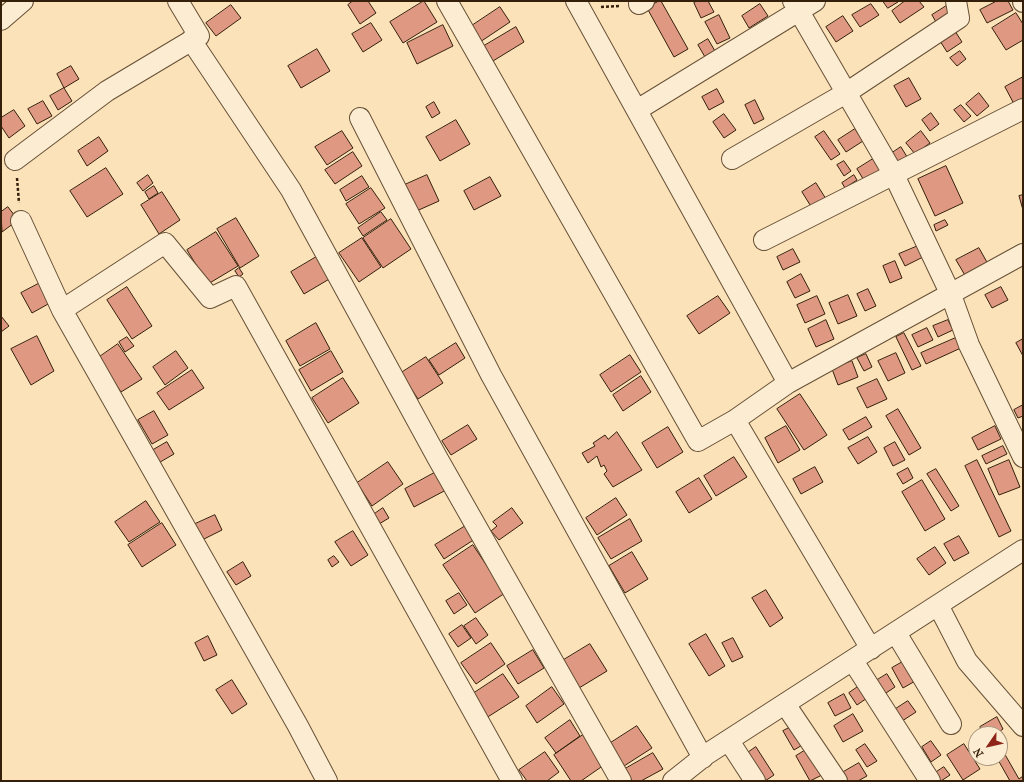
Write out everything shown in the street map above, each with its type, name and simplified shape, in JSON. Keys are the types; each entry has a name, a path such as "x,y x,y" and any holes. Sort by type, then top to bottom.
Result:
{"street":[{"path":"1,20 23,1"},
{"path":"15,160 107,91 198,36 178,1"},
{"path":"447,1 698,441 735,420 788,383 951,295 1023,254"},
{"path":"732,159 846,93 959,18 956,1"},
{"path":"637,110 803,4 846,93 894,175 951,295 970,345 1023,457"},
{"path":"578,5 788,383"},
{"path":"191,40 291,190 450,480 621,781"},
{"path":"764,240 1023,109"},
{"path":"360,118 491,375 703,758"},
{"path":"21,221 62,310 298,726 327,781"},
{"path":"62,310 165,244 210,298 236,286 512,781"},
{"path":"735,420 871,649"},
{"path":"673,781 728,741 1023,550"},
{"path":"938,605 967,661 1023,726"},
{"path":"896,633 951,724"},
{"path":"853,661 930,781"},
{"path":"785,704 837,781"},
{"path":"728,741 755,781"}],"path":[{"path":"578,5 642,3"}],"building":[{"path":"353,1 368,1 376,13 360,24 348,5"},
{"path":"424,1 437,22 403,43 390,22"},
{"path":"661,1 688,49 674,57 647,8"},
{"path":"697,1 708,1 714,12 701,18 694,3"},
{"path":"883,1 898,1 898,2 888,8"},
{"path":"905,1 919,1 924,7 900,23 892,11"},
{"path":"997,1 1008,1 1013,10 987,23 980,10"},
{"path":"760,4 768,16 749,28 742,16"},
{"path":"871,4 879,15 860,27 852,15"},
{"path":"231,5 241,18 216,36 206,23"},
{"path":"948,5 953,13 936,22 932,15"},
{"path":"500,7 510,22 477,44 467,29"},
{"path":"1016,13 1023,24 1023,40 1006,50 992,28"},
{"path":"719,15 730,38 717,44 705,22"},
{"path":"843,16 853,31 836,42 826,27"},
{"path":"371,23 382,40 363,52 352,34"},
{"path":"443,25 453,46 417,64 407,43"},
{"path":"516,27 524,42 493,61 484,46"},
{"path":"955,31 962,42 947,52 940,41"},
{"path":"708,39 715,51 705,57 698,45"},
{"path":"317,49 330,71 301,88 288,66"},
{"path":"960,51 966,59 957,66 950,58"},
{"path":"71,66 79,79 64,88 57,74"},
{"path":"1023,77 1023,99 1014,104 1005,87"},
{"path":"909,78 921,99 906,107 894,86"},
{"path":"64,88 72,101 58,110 50,96"},
{"path":"717,89 724,102 709,110 702,97"},
{"path":"979,93 989,106 977,116 966,104"},
{"path":"755,100 764,119 754,124 745,105"},
{"path":"43,101 52,116 37,124 28,109"},
{"path":"434,102 440,113 432,118 426,107"},
{"path":"961,105 971,116 964,122 954,110"},
{"path":"14,110 25,126 9,138 1,126 1,118"},
{"path":"931,113 939,124 930,131 922,120"},
{"path":"724,114 736,130 724,138 713,122"},
{"path":"456,120 470,144 440,161 426,137"},
{"path":"855,129 863,141 846,152 838,140"},
{"path":"342,131 353,148 327,165 315,147"},
{"path":"824,131 840,154 831,160 815,137"},
{"path":"921,131 930,143 915,154 906,143"},
{"path":"99,137 108,151 87,166 78,151"},
{"path":"901,147 909,160 900,165 892,153"},
{"path":"353,152 362,166 335,184 325,170"},
{"path":"873,159 882,172 865,182 857,169"},
{"path":"844,161 851,171 844,176 837,165"},
{"path":"946,166 963,203 935,216 918,179"},
{"path":"106,168 123,194 87,217 70,191"},
{"path":"148,175 153,183 143,191 137,183"},
{"path":"427,175 439,201 412,213 400,187"},
{"path":"854,175 857,180 845,188 842,183"},
{"path":"362,176 369,187 346,201 340,190"},
{"path":"490,177 501,196 474,210 464,191"},
{"path":"816,183 826,199 812,208 802,192"},
{"path":"154,186 158,193 149,199 145,192"},
{"path":"371,188 385,208 359,224 346,204"},
{"path":"162,192 180,220 159,234 141,205"},
{"path":"1023,195 1023,210 1019,196"},
{"path":"8,207 18,220 2,232 1,212"},
{"path":"381,212 387,220 363,236 358,228"},
{"path":"236,218 259,256 240,268 217,229"},
{"path":"391,219 411,249 383,268 363,238"},
{"path":"945,220 948,225 936,231 934,225"},
{"path":"216,232 238,266 208,284 187,250"},
{"path":"362,238 381,267 359,282 339,253"},
{"path":"918,246 923,257 905,266 899,254"},
{"path":"979,248 988,264 966,277 956,260"},
{"path":"793,249 800,262 783,270 777,257"},
{"path":"318,256 331,278 304,294 291,272"},
{"path":"895,261 902,278 890,283 883,266"},
{"path":"239,268 243,274 239,277 235,271"},
{"path":"801,274 810,291 795,298 787,282"},
{"path":"40,283 50,303 32,313 21,293"},
{"path":"127,287 152,326 132,339 107,300"},
{"path":"1001,287 1008,300 992,308 985,295"},
{"path":"868,289 876,306 865,311 857,294"},
{"path":"848,295 857,316 838,324 829,303"},
{"path":"718,296 730,313 699,334 687,316"},
{"path":"817,296 825,314 805,323 797,305"},
{"path":"1,316 9,326 1,332"},
{"path":"826,320 834,339 816,347 808,329"},
{"path":"948,320 953,330 938,337 933,326"},
{"path":"316,323 330,349 300,366 286,341"},
{"path":"927,328 933,340 918,347 912,335"},
{"path":"904,333 921,366 912,370 896,337"},
{"path":"37,336 54,371 31,385 11,349"},
{"path":"127,337 134,346 125,352 119,342"},
{"path":"958,337 963,347 926,364 921,353"},
{"path":"1023,339 1023,356 1016,343"},
{"path":"456,343 465,358 439,375 429,360"},
{"path":"118,344 142,379 121,392 98,358"},
{"path":"176,351 188,368 165,385 153,367"},
{"path":"331,351 343,372 311,391 299,370"},
{"path":"896,353 905,373 888,381 878,361"},
{"path":"866,354 872,367 864,371 857,358"},
{"path":"630,355 641,372 611,392 600,375"},
{"path":"426,357 443,383 418,399 401,373"},
{"path":"852,361 858,377 838,385 832,369"},
{"path":"192,370 204,388 169,410 157,393"},
{"path":"641,376 651,392 623,411 613,395"},
{"path":"343,378 359,403 328,423 312,398"},
{"path":"877,379 887,399 867,408 857,388"},
{"path":"800,394 827,435 804,450 777,409"},
{"path":"1023,405 1023,416 1018,418 1014,410"},
{"path":"898,409 921,448 909,455 886,416"},
{"path":"154,411 168,435 152,444 138,420"},
{"path":"866,417 872,427 849,440 843,430"},
{"path":"468,425 477,439 451,455 442,441"},
{"path":"786,426 800,450 778,463 765,438"},
{"path":"995,426 1001,439 978,450 972,438"},
{"path":"668,427 683,452 657,468 642,443"},
{"path":"617,432 642,470 613,487 604,474 607,471 604,465 601,467 597,456 588,463 582,453 595,446 593,443 605,435 608,439"},
{"path":"868,437 877,452 858,464 848,448"},
{"path":"167,442 174,454 155,465 148,453"},
{"path":"895,442 905,460 893,466 884,448"},
{"path":"1003,446 1007,454 986,464 982,456"},
{"path":"734,457 747,477 716,496 704,476"},
{"path":"977,460 1011,531 999,537 965,466"},
{"path":"1009,460 1020,487 999,495 988,469"},
{"path":"388,462 403,484 372,506 357,483"},
{"path":"815,467 823,482 801,494 793,479"},
{"path":"908,468 913,478 903,484 897,474"},
{"path":"936,469 959,506 951,511 927,474"},
{"path":"436,472 446,490 414,507 405,489"},
{"path":"699,478 712,499 689,513 676,492"},
{"path":"922,480 945,519 925,531 902,492"},
{"path":"616,498 627,515 597,535 586,518"},
{"path":"146,501 160,522 129,542 115,522"},
{"path":"383,508 389,518 379,524 373,515"},
{"path":"512,508 523,523 499,540 491,531 497,526 493,522"},
{"path":"215,515 222,530 200,541 193,525"},
{"path":"630,519 642,541 611,559 598,538"},
{"path":"162,523 176,545 142,567 128,545"},
{"path":"467,525 475,539 444,559 435,545"},
{"path":"353,531 368,555 351,566 335,542"},
{"path":"959,536 969,553 954,561 944,544"},
{"path":"473,545 505,593 475,613 443,565"},
{"path":"935,547 946,563 929,575 917,559"},
{"path":"632,552 648,579 625,593 609,566"},
{"path":"334,556 339,562 332,567 328,560"},
{"path":"243,562 251,576 236,585 227,572"},
{"path":"766,590 783,618 770,627 752,598"},
{"path":"459,593 467,605 454,614 446,601"},
{"path":"476,618 488,635 476,644 464,626"},
{"path":"462,625 471,638 458,647 449,634"},
{"path":"706,634 725,666 709,676 689,644"},
{"path":"208,636 217,655 204,661 195,643"},
{"path":"733,638 743,657 732,662 722,643"},
{"path":"491,643 505,664 476,684 461,663"},
{"path":"590,644 607,671 579,688 562,661"},
{"path":"533,650 544,668 518,684 507,666"},
{"path":"906,660 917,680 903,688 892,668"},
{"path":"503,674 519,697 483,720 468,697"},
{"path":"887,674 895,687 883,695 874,682"},
{"path":"232,680 247,704 232,714 216,690"},
{"path":"862,684 870,696 857,705 849,693"},
{"path":"552,687 564,704 537,723 526,706"},
{"path":"844,694 851,708 835,716 828,703"},
{"path":"908,701 916,712 899,723 891,712"},
{"path":"853,714 863,731 843,742 834,726"},
{"path":"997,717 1002,726 982,726"},
{"path":"570,720 580,736 556,753 545,738"},
{"path":"637,726 652,748 624,766 609,744"},
{"path":"793,726 804,744 794,750 783,731"},
{"path":"583,735 604,765 581,781 571,781 554,755"},
{"path":"931,741 941,755 931,762 922,747"},
{"path":"865,744 877,761 867,767 856,750"},
{"path":"964,744 968,750 968,766 978,766 980,769 963,780 947,755"},
{"path":"756,747 774,775 765,781 746,754"},
{"path":"809,748 824,774 810,781 796,756"},
{"path":"545,752 559,772 547,781 527,781 519,770"},
{"path":"653,753 663,769 641,781 632,781 625,769"},
{"path":"1008,760 1019,779 1023,776 1023,781 1010,781 1002,766 1008,766"},
{"path":"859,763 867,776 858,781 844,781 840,774"},
{"path":"944,767 950,775 941,781 936,781 932,775"}]}
